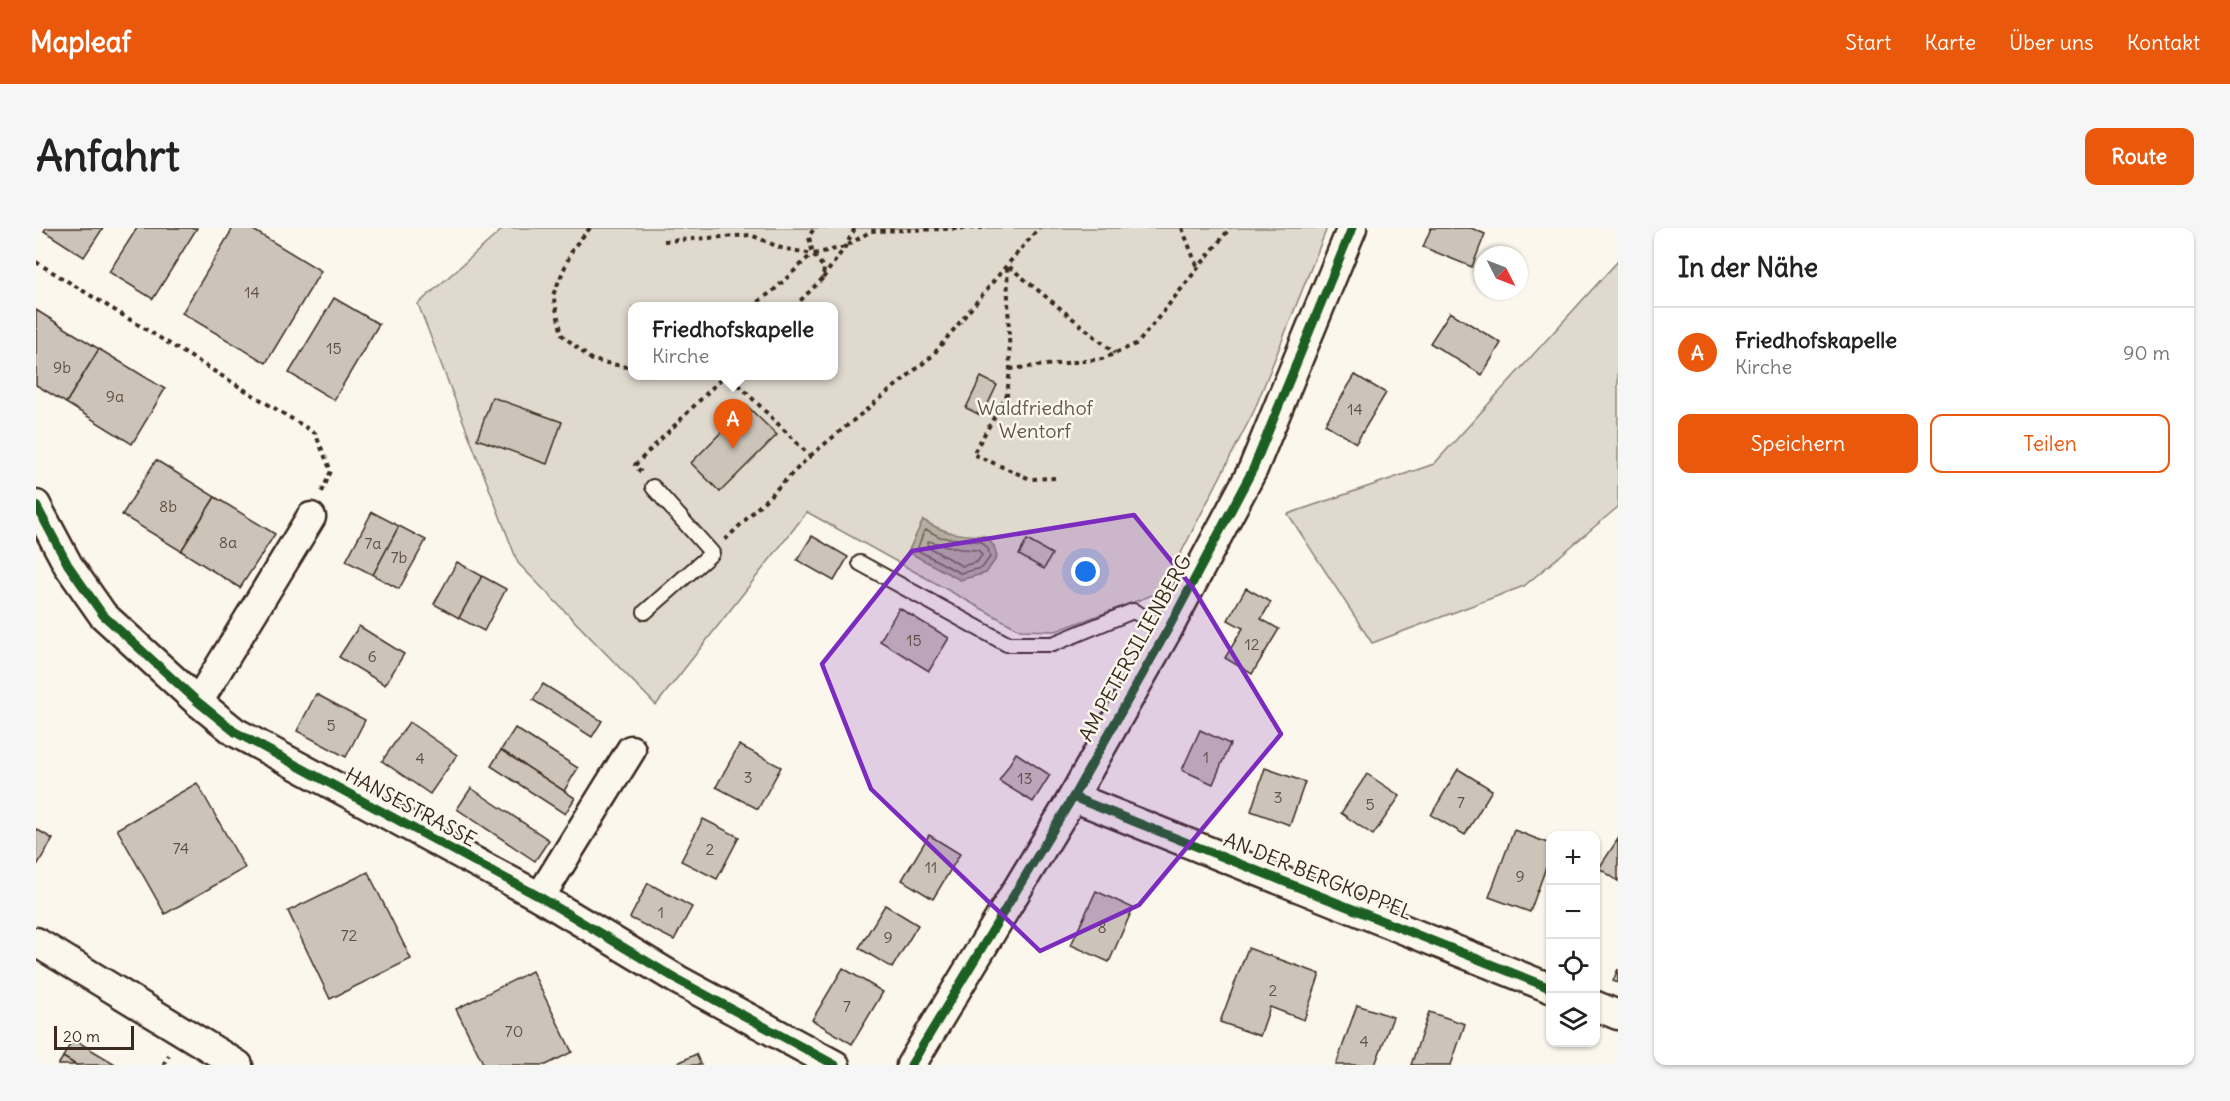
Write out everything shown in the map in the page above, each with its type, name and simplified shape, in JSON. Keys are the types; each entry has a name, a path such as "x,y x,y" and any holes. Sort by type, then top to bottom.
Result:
{"street":[{"name":"AM PETERSILIENBERG","path":"911,1065 1073,797 1168,628 1253,468 1352,228"},
{"name":"HANSESTRASSE","path":"36,505 68,565 103,615 198,702 235,732 540,897 678,980 835,1065"},
{"path":"198,702 311,517"},
{"path":"540,897 631,750"},
{"name":"AN DER BERGKOPPEL","path":"1073,797 1546,986"},
{"path":"36,942 238,1065"},
{"path":"1600,1008 1618,1015"}],"lane":[{"path":"645,612 712,553 653,487"},
{"path":"860,563 1007,644 1053,644 1133,611 1168,628"}],"path":[{"path":"590,228 573,248 553,295 562,335 592,360 628,367"},
{"path":"814,228 809,237 813,254 824,268 823,278"},
{"path":"798,302 823,278 845,247 855,228"},
{"path":"664,241 751,235 781,248 813,254 845,247 871,231 983,228"},
{"path":"712,553 810,456 932,356 1006,265 1040,228"},
{"path":"1182,228 1198,269"},
{"path":"1010,369 1102,359 1138,343 1230,228"},
{"path":"757,302 774,291 813,254"},
{"path":"36,262 315,434 331,471 311,517"},
{"path":"1006,265 1115,353"},
{"path":"1006,265 1010,369 1006,395 973,454 1030,479 1055,478"},
{"path":"653,487 635,465 719,380"},
{"path":"735,380 810,456"}],"highlighted area":[{"path":"1134,515 1193,588 1281,734 1139,905 1040,951 871,789 822,664 912,551"}],"green space":[{"name":"Waldfriedhof Wentorf","path":"504,228 1327,228 1254,411 1161,592 1056,631 1020,630 807,512 656,705 518,563 418,304"},
{"path":"1618,261 1618,507 1524,586 1372,643 1288,514 1434,464"}],"water":[{"path":"923,520 953,533 985,536 994,546 997,557 986,573 960,580 908,552"}],"building":[{"path":"46,228 103,228 84,257 44,231"},
{"path":"137,228 197,228 153,299 109,272"},
{"path":"233,228 250,228 321,271 266,363 182,313"},
{"path":"1431,228 1471,228 1485,234 1480,246 1474,246 1472,267 1423,247"},
{"path":"334,298 379,324 334,400 289,373"},
{"path":"36,310 99,349 66,403 36,385"},
{"path":"1450,312 1501,343 1482,375 1430,343"},
{"path":"99,349 165,389 132,444 66,403"},
{"path":"1355,375 1386,393 1356,443 1325,424"},
{"path":"981,377 997,385 982,416 966,408"},
{"path":"492,397 562,422 547,464 477,439"},
{"path":"747,406 777,435 720,492 691,463"},
{"path":"156,460 215,497 181,551 122,515"},
{"path":"215,497 275,534 240,588 181,551"},
{"path":"372,512 399,526 373,575 346,561"},
{"path":"399,526 426,540 399,589 373,575"},
{"path":"812,536 848,557 834,581 797,560"},
{"path":"1027,540 1052,554 1044,569 1019,555"},
{"path":"457,562 482,576 459,618 434,604"},
{"path":"482,576 506,589 484,631 459,618"},
{"path":"1246,588 1271,602 1261,619 1279,629 1252,674 1225,658 1243,628 1228,620"},
{"path":"899,608 949,638 929,671 880,641"},
{"path":"359,626 404,654 385,685 339,657"},
{"path":"543,684 602,721 592,737 533,700"},
{"path":"316,694 365,720 346,757 297,731"},
{"path":"409,722 457,755 430,794 382,761"},
{"path":"515,728 578,768 564,791 501,750"},
{"path":"1200,730 1230,744 1213,784 1182,770"},
{"path":"739,745 781,767 758,809 716,787"},
{"path":"501,750 575,798 565,814 491,766"},
{"path":"1016,753 1050,775 1033,802 999,781"},
{"path":"1265,768 1305,782 1290,825 1251,811"},
{"path":"1458,769 1492,790 1465,835 1431,815"},
{"path":"1367,774 1400,796 1373,835 1341,813"},
{"path":"197,783 245,868 165,914 117,829"},
{"path":"471,788 549,840 535,861 457,809"},
{"path":"703,819 739,837 717,879 681,861"},
{"path":"36,829 53,839 36,867"},
{"path":"1514,830 1546,842 1546,867 1530,912 1489,897"},
{"path":"929,835 960,854 933,899 902,880"},
{"path":"1618,839 1618,881 1600,866"},
{"path":"368,872 411,959 330,999 288,911"},
{"path":"648,883 692,907 674,940 630,918"},
{"path":"1096,891 1133,908 1109,962 1071,945"},
{"path":"885,905 918,925 892,968 859,948"},
{"path":"1248,948 1320,974 1304,1020 1270,1007 1260,1036 1220,1022"},
{"path":"843,968 883,992 852,1044 812,1020"},
{"path":"1618,969 1618,983 1613,981"},
{"path":"532,971 572,1052 546,1065 484,1065 456,1009"},
{"path":"1357,1005 1393,1017 1375,1065 1336,1065"},
{"path":"1429,1012 1465,1024 1451,1065 1411,1065"},
{"path":"73,1039 117,1065 76,1065 63,1057"},
{"path":"696,1054 701,1065 674,1065"},
{"path":"63,1057 76,1065 58,1065"}],"cycle path":[{"path":"911,1065 1073,797 1168,629 1253,469 1352,228"},
{"path":"36,505 68,565 103,615 198,702 235,732 540,897 678,980 835,1065"},
{"path":"1073,797 1546,986"}],"place":[{"name":"Friedhofskapelle","path":"733,449"}]}
